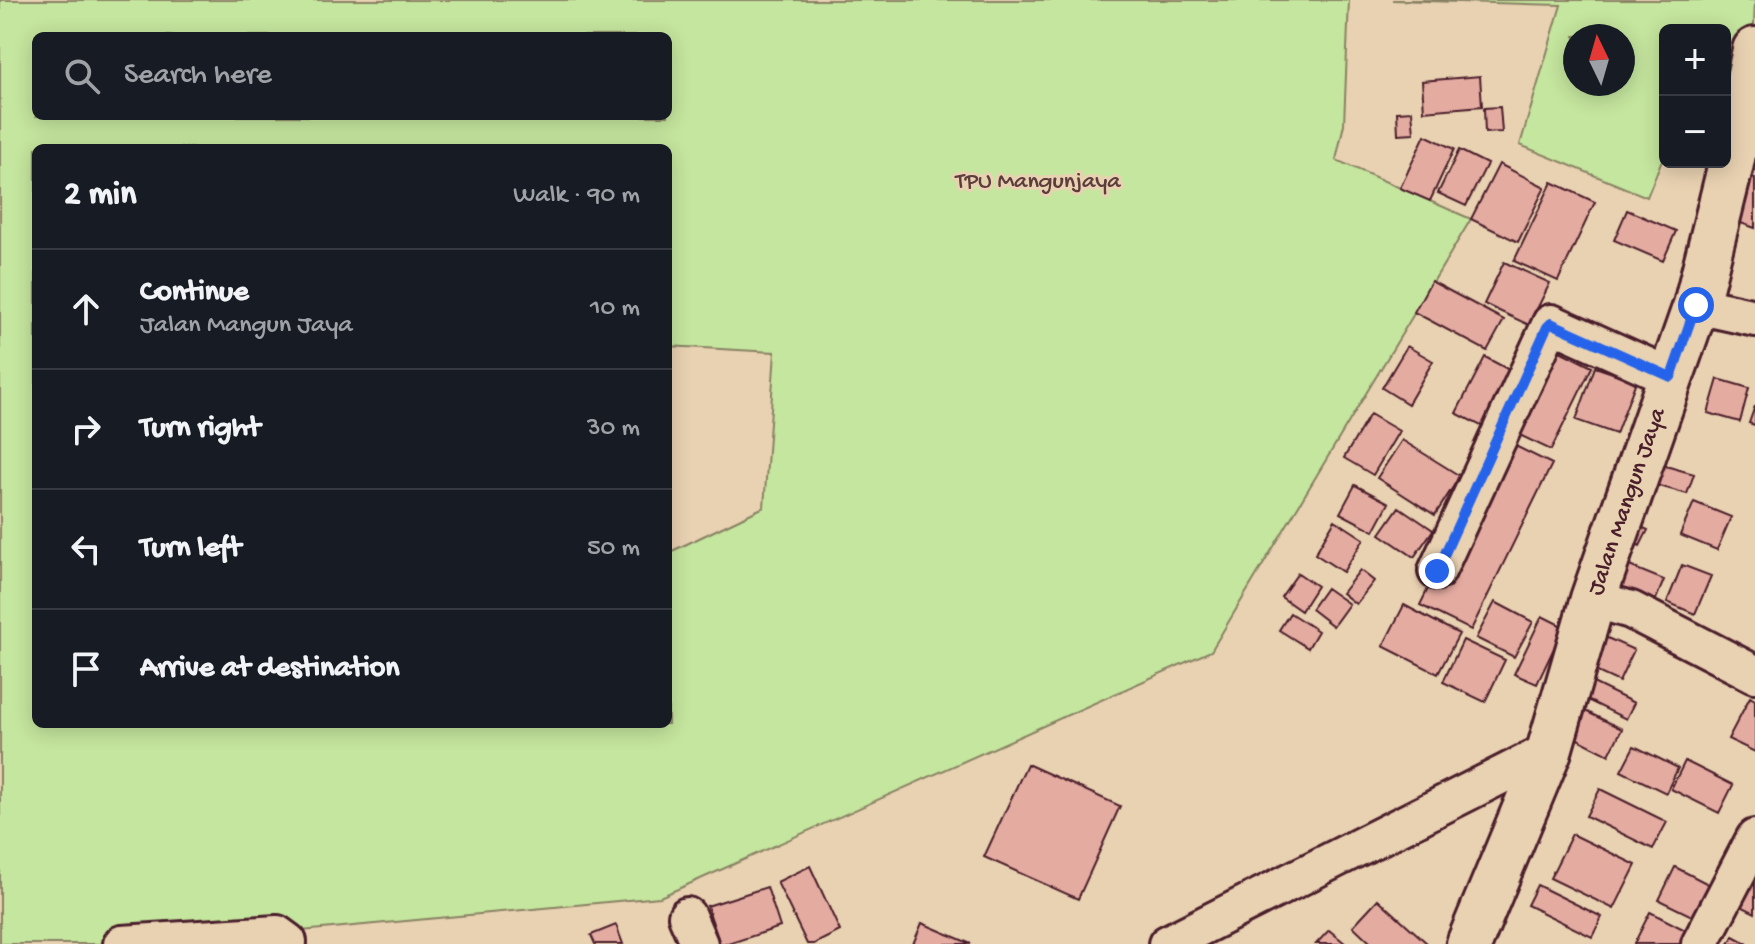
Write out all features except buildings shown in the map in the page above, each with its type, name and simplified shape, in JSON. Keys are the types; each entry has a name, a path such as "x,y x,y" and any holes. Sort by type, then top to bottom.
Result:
{"street":[{"name":"Jalan Mangun Jaya","path":"1469,944 1549,751 1593,599 1743,171 1755,50"},
{"path":"1696,305 1755,318"},
{"path":"1437,571 1551,323 1671,377"},
{"path":"1593,599 1631,610 1755,674"},
{"path":"1184,940 1549,751"},
{"path":"1700,944 1755,838"},
{"path":"122,944 277,934 288,942"}],"green space":[{"name":"TPU Mangunjaya","path":"0,0 1349,0 1344,124 1336,160 1471,219 1211,651 660,897 259,935 122,944 0,944"},
{"path":"1392,0 1755,0 1752,71 1731,69 1731,24 1659,24 1659,167 1647,197 1520,145 1561,5"}],"route":[{"path":"1437,571 1547,327 1551,323 1671,377 1696,305"}]}
